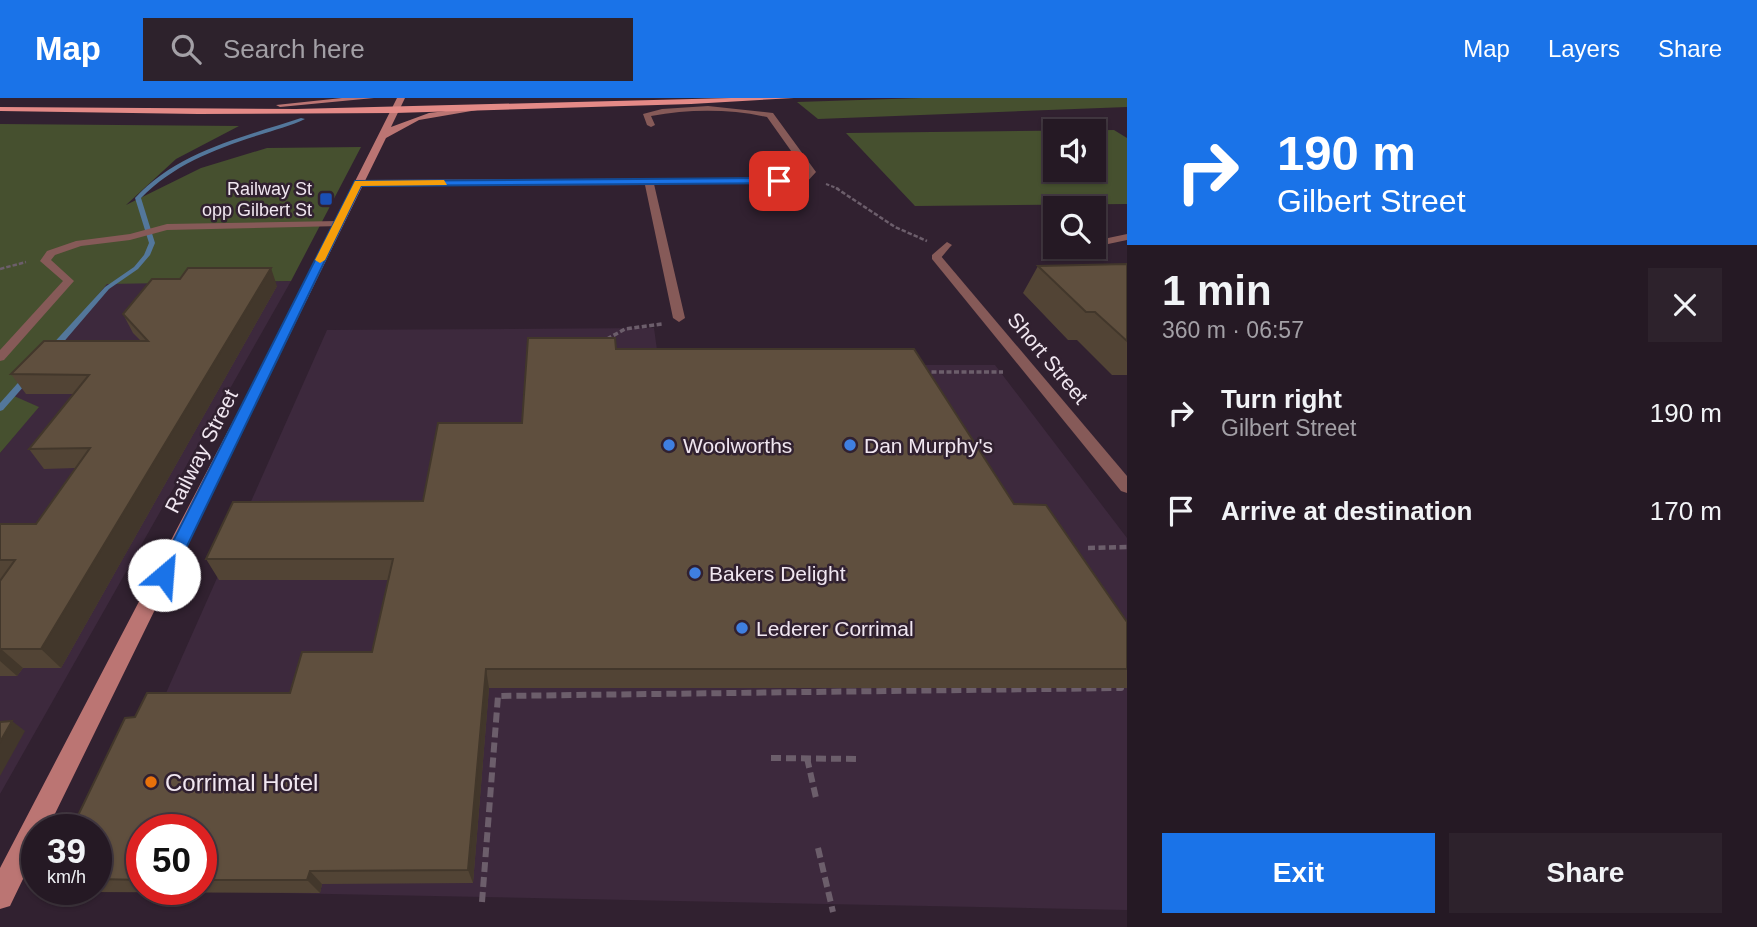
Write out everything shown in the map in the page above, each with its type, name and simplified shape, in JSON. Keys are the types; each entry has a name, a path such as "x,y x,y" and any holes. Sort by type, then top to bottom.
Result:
{"main road":[{"path":"280,105 370,98"},
{"path":"0,109 218,113 571,98"},
{"path":"0,101 398,105 479,109 790,98"},
{"name":"Railway Street","path":"0,896 146,611 398,105"},
{"path":"381,137 396,126 413,120 479,109"}],"street":[{"path":"358,183 806,180 811,172 770,115 748,110 668,110 647,114 651,125"},
{"path":"649,181 679,318"},
{"name":"Short Street","path":"943,250 1127,487"}],"lane":[{"path":"0,357 69,281 48,265 45,261 47,256 79,243 130,237 167,227 338,224"},
{"path":"1106,241 1127,237"}],"path":[{"path":"806,180 835,187 895,227 943,250"},
{"path":"607,339 625,329 657,325 679,318"},
{"path":"927,384 919,372 1003,372"},
{"path":"1088,548 1127,547"},
{"path":"482,902 498,696 1121,688 1114,677"},
{"path":"771,758 857,759"},
{"path":"807,758 816,798"},
{"path":"818,848 833,912"}],"shaded area":[{"path":"291,281 0,794 0,453 38,407 14,397 107,283"},
{"path":"654,328 659,365 995,365 1127,538 1127,910 217,892 217,814 126,814 126,890 112,890 112,815 327,330"}],"green space":[{"path":"922,98 1127,98 1127,107 818,119 797,102"},
{"path":"0,124 239,126 176,159 126,205 201,168 267,148 361,147 291,281 107,284 14,396 39,407 0,453"},
{"path":"1106,130 1114,130 1127,138 1127,204 1106,204 1106,196 1043,196 1043,205 915,206 846,133 1043,131 1043,182 1106,182"}],"building":[{"path":"1127,264 1127,341 1095,312 1086,312 1038,266"},
{"path":"188,268 271,268 41,649 0,651 0,581 15,560 0,560 0,524 36,524 90,448 29,449 89,375 11,374 44,341 148,341 123,314 152,279 180,279"},
{"name":"Lederer Corrimal","path":"528,338 615,338 616,349 914,349 1014,504 1046,505 1127,622 1127,669 486,669 468,870 310,871 307,880 217,880 217,814 126,814 126,880 112,879 112,814 79,814 125,718 135,717 147,693 290,693 302,652 372,652 393,559 206,559 233,502 423,501 438,423 522,423"},
{"path":"12,721 0,742 0,722"}],"waterway":[{"path":"52,350 107,288 136,268 147,255 152,243 138,198 153,183 171,170 214,149 303,119"},
{"path":"0,408 28,377"}],"slow traffic":[{"path":"320,260 358,183 444,183"}],"place":[{"name":"Railway St opp Gilbert St","path":"326,199"},
{"name":"Woolworths","path":"669,445"},
{"name":"Dan Murphy's","path":"850,445"},
{"name":"Bakers Delight","path":"695,573"},
{"name":"Lederer Corrimal","path":"742,628"},
{"name":"Corrimal Hotel","path":"151,782"}],"route":[{"path":"164,575 358,183 779,181"}]}
